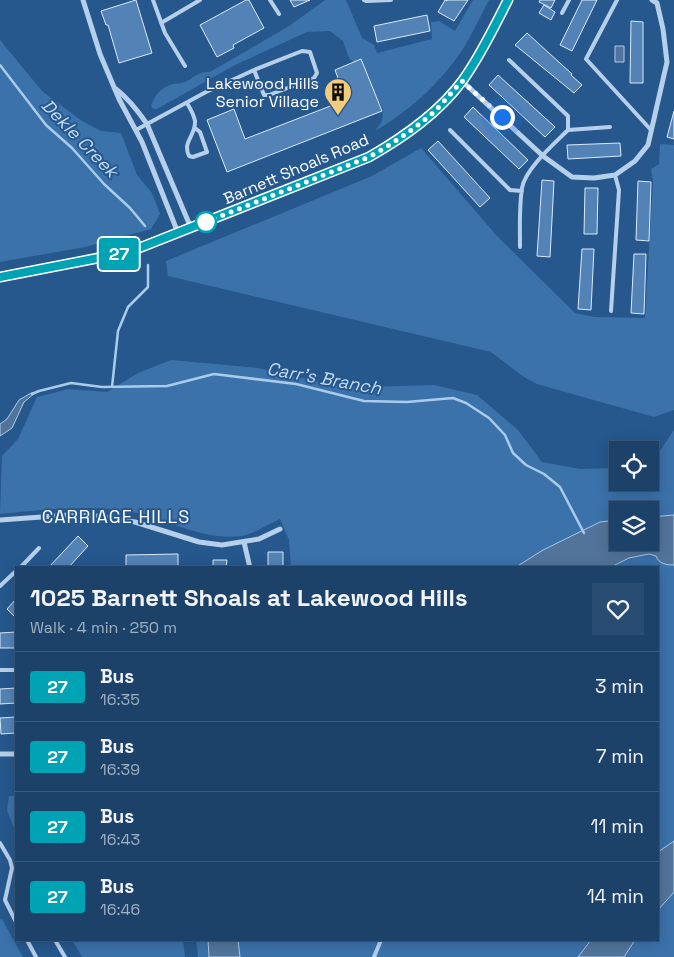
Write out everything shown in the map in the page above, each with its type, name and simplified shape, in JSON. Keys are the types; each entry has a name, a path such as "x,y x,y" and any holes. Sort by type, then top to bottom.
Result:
{"main road":[{"name":"Barnett Shoals Road","path":"0,277 129,252 369,157 399,139 434,112 462,81 476,60 508,0"}],"street":[{"path":"83,0 100,54 119,99 136,130 178,234"},
{"path":"462,81 542,156 572,177 594,178 615,175 635,161 648,145 668,62 657,3 652,0"},
{"path":"116,89 137,109 147,124 191,228"},
{"path":"0,520 83,514 135,522 200,542 222,544 259,539 280,529"},
{"path":"244,542 250,566"},
{"path":"0,754 15,754"}],"lane":[{"path":"153,0 165,33 185,66"},
{"path":"161,23 200,0"},
{"path":"270,0 279,14"},
{"path":"364,0 391,0"},
{"path":"562,13 569,0"},
{"path":"617,0 586,59 652,131"},
{"path":"136,130 254,70 302,51 310,52 317,73 314,78 269,95 264,95 254,70"},
{"path":"509,60 568,116 568,130"},
{"path":"187,103 195,119 195,128 187,144 189,156 193,157 207,152 200,132 195,128"},
{"path":"520,248 522,187 528,174 542,156 568,130 610,127"},
{"path":"450,130 510,190 522,192"},
{"path":"612,311 619,190 615,175"},
{"path":"22,566 39,548"},
{"path":"0,586 15,572"},
{"path":"0,670 15,670"},
{"path":"0,843 10,860 12,868 5,900 15,920"},
{"path":"27,941 36,957"},
{"path":"56,941 65,957"},
{"path":"374,957 381,941"}],"shaded area":[{"path":"325,0 346,0 362,38 374,45 377,53 432,39 431,22 439,21 455,31 473,0 489,0 466,44 448,70 414,104 375,131 382,121 383,109 364,72 349,58 343,41 330,31 307,32 235,65 157,109 151,106 154,98 165,87 183,83 196,75 210,72 289,26"},
{"path":"0,40 42,91 82,121 101,131 121,133 137,175 152,193 160,214 151,229 85,247 0,262"},
{"path":"615,46 624,46 624,62 615,62"},
{"path":"660,144 674,145 674,410 654,417 537,384 524,377 491,352 168,276 166,261 372,176 421,148 497,236 575,313 594,317 645,318 653,182 651,169 659,164"},
{"path":"171,360 258,368 319,382 366,387 434,385 477,395 518,430 542,462 580,469 609,468 609,491 659,491 659,452 674,430 674,516 659,517 659,501 609,501 609,521 600,522 543,550 518,566 291,566 289,540 280,519 246,535 226,537 196,532 152,517 122,510 76,508 0,514 2,456 18,439 37,397 69,389 107,392 138,373"},
{"path":"31,393 35,393 24,402 12,428 0,436 0,424 7,419 19,400"},
{"path":"674,515 674,565 663,564 656,556 649,554 629,558 613,566 518,566 543,550 600,522 609,521 609,551 659,551 659,516"},
{"path":"649,554 670,565 674,565 674,841 659,851 659,566 615,566 629,558"},
{"path":"9,796 15,796 15,831 7,810"},
{"path":"674,841 674,892 659,909 659,851"},
{"path":"674,892 674,957 624,957 634,941 659,941 659,909"},
{"path":"2,919 23,957 0,957 0,920"},
{"path":"73,941 183,941 185,957 82,957"},
{"path":"196,941 208,941 209,957 198,957"},
{"path":"208,941 238,941 240,957 209,957"},
{"path":"238,941 590,941 578,957 240,957"},
{"path":"590,941 634,941 624,957 578,957"}],"building":[{"path":"136,0 152,53 119,63 108,25 106,25 101,11"},
{"path":"249,0 264,28 233,45 234,48 217,57 200,25"},
{"path":"290,0 310,0 294,7"},
{"path":"445,0 468,0 454,21 438,12"},
{"path":"540,0 555,0 551,8 539,2"},
{"path":"582,0 597,0 572,51 560,45"},
{"path":"544,5 555,12 551,20 539,13"},
{"path":"427,15 430,31 377,42 374,26"},
{"path":"631,21 643,22 643,83 630,83"},
{"path":"527,33 582,85 574,93 515,45"},
{"name":"Lakewood Hills Senior Village","path":"361,59 382,111 227,172 207,120 234,109 245,139 346,100 335,70"},
{"path":"498,75 555,127 545,137 489,85"},
{"path":"473,107 528,160 519,169 464,117"},
{"path":"674,111 674,139 667,137"},
{"path":"438,141 490,198 480,207 428,150"},
{"path":"620,143 621,156 568,159 567,145"},
{"path":"542,180 554,181 550,257 537,256"},
{"path":"638,181 651,182 649,241 636,240"},
{"path":"585,188 598,188 597,234 584,234"},
{"path":"582,249 594,249 591,310 578,309"},
{"path":"634,254 646,254 644,314 631,313"},
{"path":"78,536 88,546 70,566 50,566"},
{"path":"268,552 283,552 283,566 268,566"},
{"path":"178,554 178,566 126,566 126,555"},
{"path":"213,560 227,560 226,566 213,566"},
{"path":"15,600 15,617 7,609"},
{"path":"15,632 15,648 0,648 0,633"},
{"path":"15,688 15,703 0,704 0,689"},
{"path":"15,717 15,733 1,734 0,718"}],"waterway":[{"name":"Dekle Creek","path":"0,65 46,125 72,148 145,226"},
{"path":"112,387 118,331 128,307 148,287 148,265"},
{"name":"Carr's Branch","path":"32,394 71,383 102,387 167,386 214,374 296,384 364,401 407,402 453,398 466,403 489,418 505,435 513,453 526,465 544,474 560,487 584,533"}],"bus line":[{"name":"27","path":"0,277 129,252 369,157 412,130 434,112 462,81 492,33 508,0"}],"place":[{"name":"Lakewood Hills Senior Village","path":"338,116"}],"district":[{"name":"CARRIAGE HILLS","path":"116,516"}],"route":[{"path":"206,222 369,157 412,130 434,112 462,81 502,117"}]}
